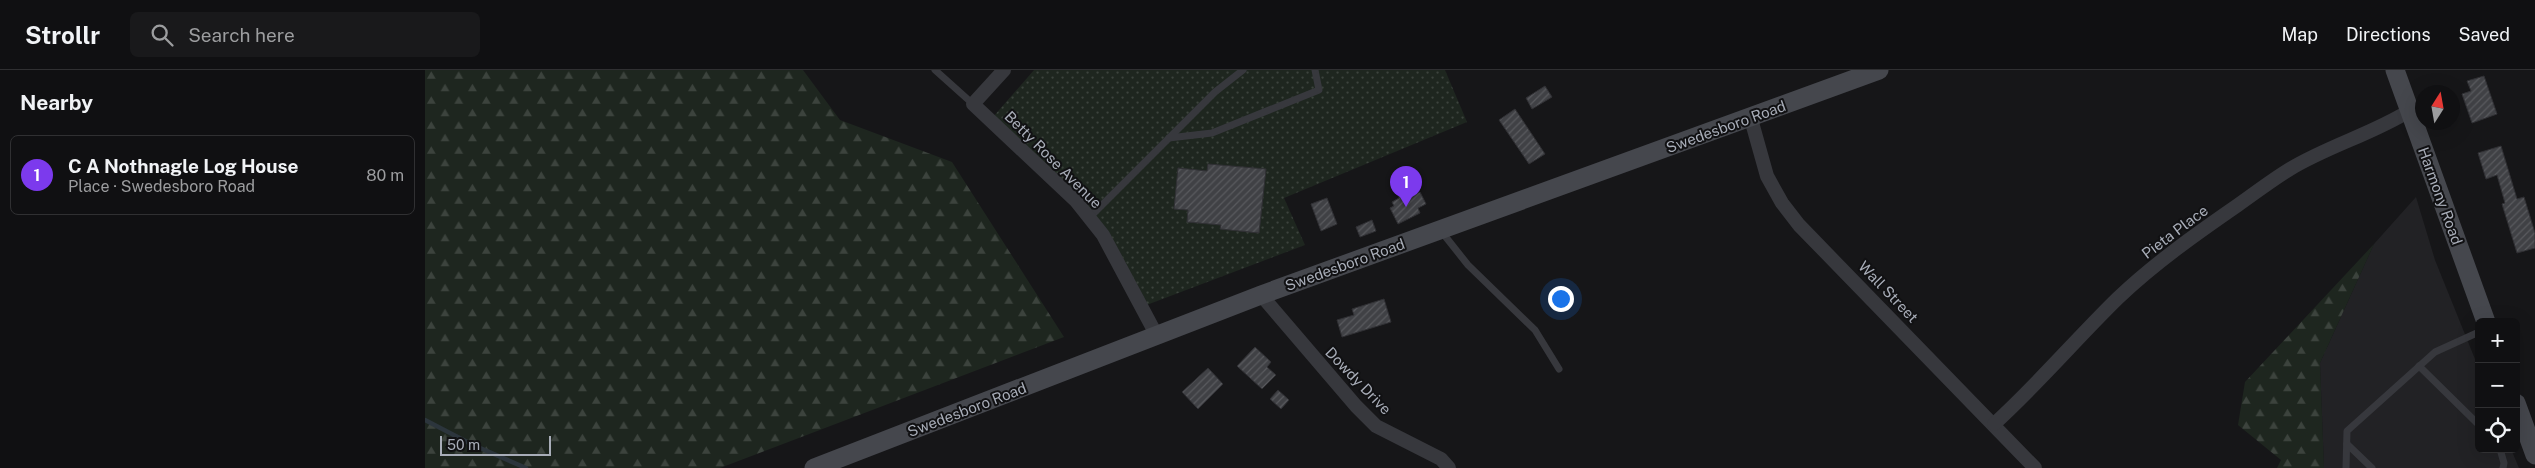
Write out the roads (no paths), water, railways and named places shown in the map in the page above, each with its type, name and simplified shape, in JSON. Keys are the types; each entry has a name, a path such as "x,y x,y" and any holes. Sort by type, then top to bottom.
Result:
{"main road":[{"name":"Swedesboro Road","path":"814,468 1261,296 1879,70"},
{"name":"Harmony Road","path":"2395,70 2485,318"},
{"path":"2518,408 2535,455"}],"street":[{"path":"973,104 1004,70"},
{"name":"Betty Rose Avenue","path":"973,104 1075,201 1103,235 1157,336"},
{"name":"Pieta Place","path":"1994,424 2021,400 2053,363 2119,297 2197,233 2291,168 2339,144 2391,122 2409,110"},
{"name":"Wall Street","path":"1751,118 1767,176 1782,203 1799,224 2035,468"},
{"name":"Dowdy Drive","path":"1261,296 1356,406 1376,426 1441,459 1449,468"}],"lane":[{"path":"935,70 973,104"},
{"path":"1089,218 1215,92 1243,70"},
{"path":"1169,138 1212,133 1319,90 1315,70"},
{"path":"1441,230 1468,265 1535,330 1559,369"},
{"path":"2346,468 2347,431 2435,352 2475,334"},
{"path":"2419,366 2475,421"},
{"path":"2347,444 2372,468"},
{"path":"2501,453 2504,463 2503,468"}],"waterway":[{"path":"425,420 473,445 526,468"}],"place":[{"name":"C A Nothnagle Log House","path":"1406,207"}]}
